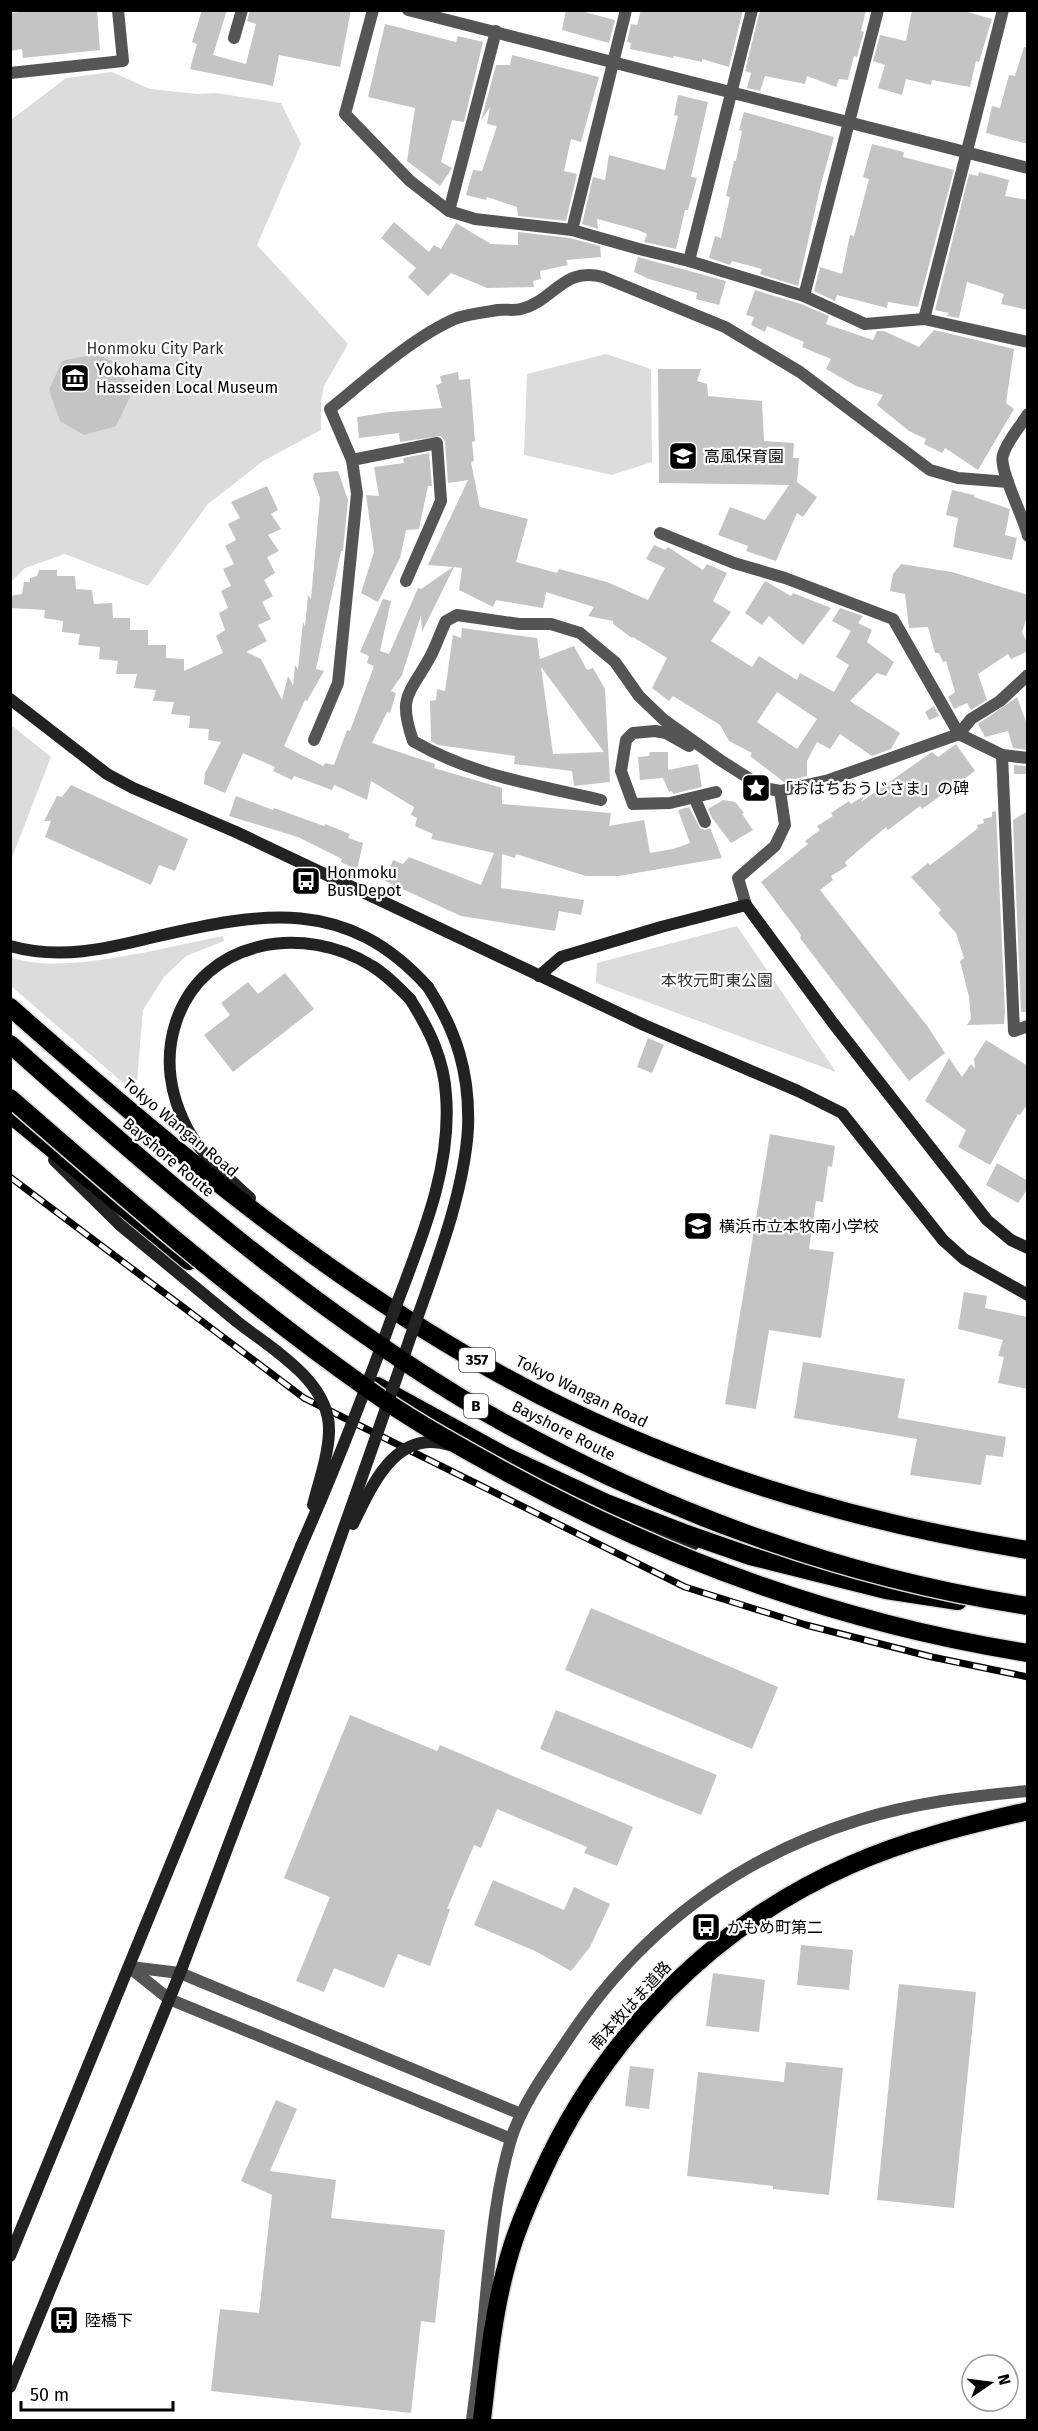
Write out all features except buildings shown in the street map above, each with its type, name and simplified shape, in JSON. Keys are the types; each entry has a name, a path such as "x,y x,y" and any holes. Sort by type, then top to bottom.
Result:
{"highway":[{"name":"Tokyo Wangan Road","path":"10,1007 158,1136 232,1195 310,1252 451,1345 541,1396 636,1440 729,1475 812,1502 900,1525 1028,1550"},
{"name":"Bayshore Route","path":"10,1044 200,1209 283,1274 386,1348 483,1410 580,1462 686,1510 784,1546 890,1579 1028,1606"},
{"path":"10,1098 175,1240 315,1351 380,1397 466,1450 559,1502 667,1552 777,1593 887,1624 988,1647 1028,1653"},
{"path":"10,1116 168,1246 269,1320 382,1390 503,1455 606,1503 750,1556 886,1590 1028,1613"},
{"name":"南本牧はま道路","path":"482,2421 499,2300 508,2258 528,2204 563,2129 584,2093 604,2063 651,2007 676,1981 730,1936 817,1880 860,1860 912,1842 1028,1811"},
{"name":"南本牧はま道路","path":"491,2421 501,2328 510,2280 531,2216 570,2133 591,2098 610,2068 657,2012 707,1964 735,1943 821,1888 853,1872 916,1849 1028,1820"}],"street":[{"path":"10,74 123,61 118,10"},
{"path":"234,38 242,10"},
{"path":"373,10 345,114 410,181 449,211 475,219 573,230 689,261 804,296 865,324 924,319 1028,342"},
{"path":"408,10 1028,168"},
{"path":"573,230 626,10"},
{"path":"689,261 752,10"},
{"path":"804,296 878,10"},
{"path":"924,319 1003,10"},
{"path":"449,211 496,31"},
{"path":"314,740 338,683 357,494 352,460 330,409 414,343 458,318 498,310 521,309 539,301 570,278 583,274 603,277 725,327 800,372 930,470 958,478 1008,482"},
{"path":"1028,414 1003,455 1002,469 1028,536"},
{"path":"352,460 438,443 441,501 406,581"},
{"path":"660,533 734,563 785,578 893,619 959,734 1002,755 1028,758"},
{"path":"601,800 481,772 441,757 413,741 406,721 406,702 411,685 429,659 446,621 458,615 519,624 551,624 580,633 615,662 639,696 664,720 764,788 780,792 829,780 959,734 971,719 999,701 1028,675"},
{"path":"10,699 107,774 245,836 644,1025 798,1091 842,1113 943,1240 964,1259 1028,1295"},
{"path":"716,792 695,799 670,803 633,804 621,771 626,740 633,733 655,731 666,733 727,765"},
{"path":"1002,755 1014,1031 1028,1026"},
{"path":"780,792 785,825 775,846 738,878 746,905 833,1023 987,1220 1011,1240 1028,1248"},
{"path":"695,799 705,822"},
{"path":"539,976 561,957 661,927 746,905"},
{"path":"10,946 66,954 93,951 239,920 273,917 336,925 390,950 428,987 454,1035 463,1064 468,1107 468,1130 463,1164 441,1247 332,1563 180,1973 10,2387"},
{"path":"10,2256 354,1422 421,1239 442,1162 446,1106 442,1068 434,1042 410,999 393,981 372,966 349,954 298,942 248,949 224,960 206,973 180,1010 172,1033 169,1057 171,1082 187,1128 201,1150 310,1252"},
{"path":"10,1116 120,1225 314,1385 327,1413 329,1431 327,1448 301,1546"},
{"path":"332,1563 378,1475 400,1452 429,1443 443,1443 459,1448 590,1509 652,1533 694,1545 750,1556"},
{"path":"472,2421 500,2186 512,2139 521,2114 590,2007 630,1960 686,1908 740,1871 798,1842 860,1819 927,1804 1028,1791"},
{"path":"129,1967 180,1973 521,2114"},
{"path":"129,1967 169,1998 512,2139"}],"green space":[{"name":"Honmoku City Park","path":"112,72 150,89 198,94 216,93 281,103 301,144 257,245 348,344 324,386 321,401 321,430 263,461 208,504 148,586 65,554 25,568 11,582 11,120 66,78"},
{"path":"606,354 651,369 652,462 612,475 524,455 527,374"},
{"path":"11,725 51,757 11,860"},
{"name":"本牧元町東公園","path":"737,926 836,1072 596,983 597,963"},
{"path":"223,936 224,941 186,956 164,977 143,1010 136,1094 11,986 11,957 57,964 85,962"}],"railway":[{"path":"10,1177 304,1398 685,1587 806,1625 932,1657 1028,1677"}],"place":[{"name":"Yokohama City Hasseiden Local Museum","path":"75,378"},
{"name":"高風保育園","path":"683,456"},
{"name":"「おはちおうじさま」の碑","path":"756,788"},
{"name":"Honmoku Bus Depot","path":"306,881"},
{"name":"横浜市立本牧南小学校","path":"698,1226"},
{"name":"かもめ町第二","path":"706,1927"},
{"name":"陸橋下","path":"64,2320"}]}
